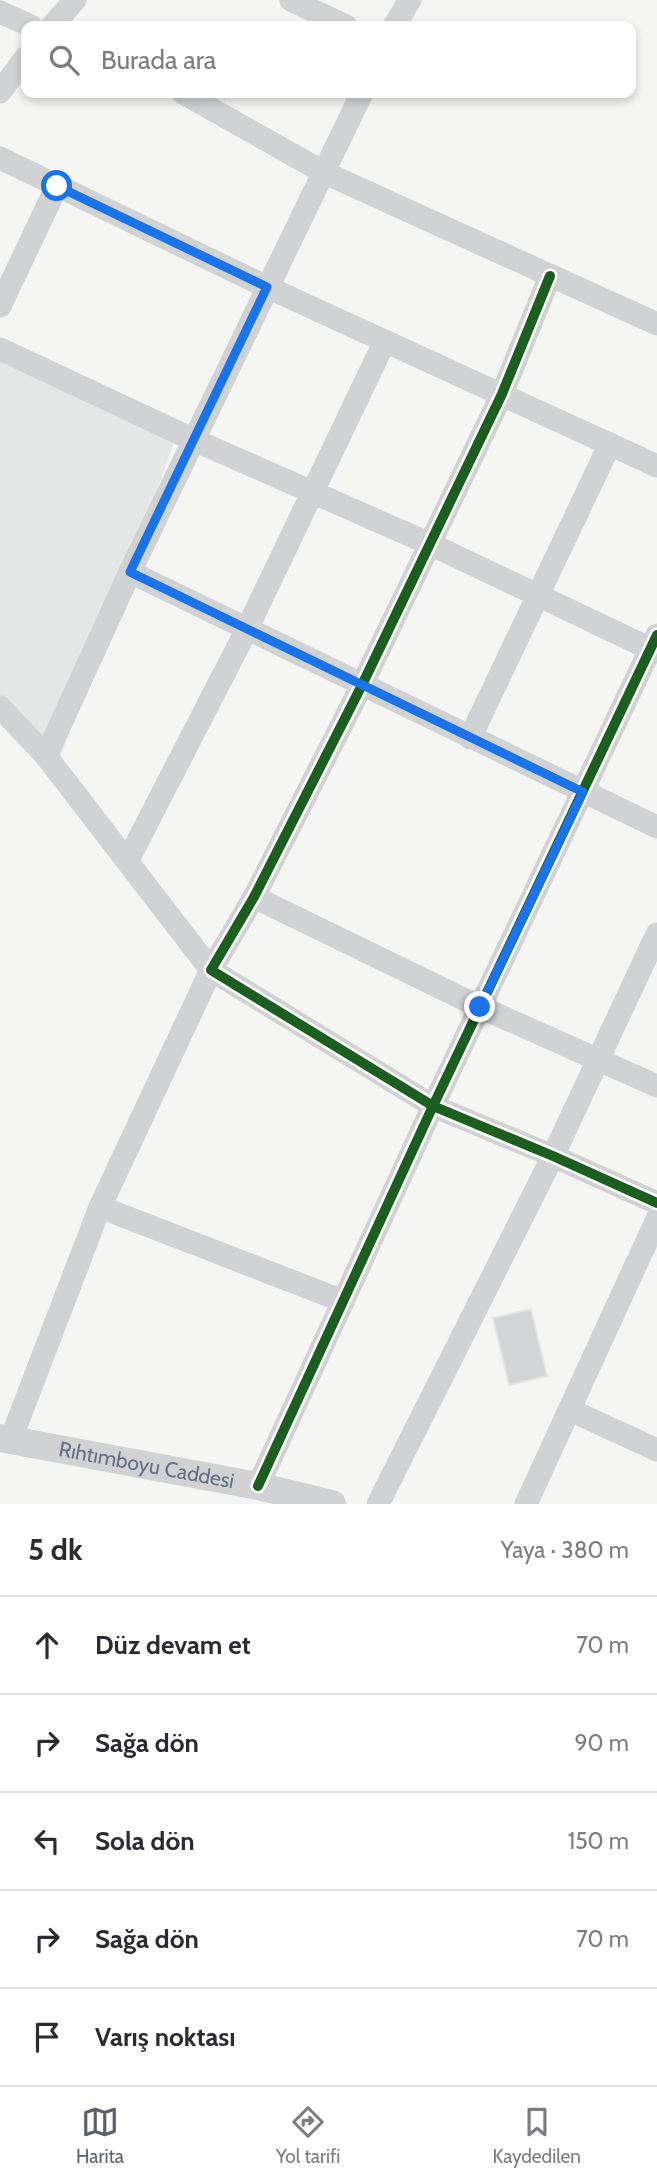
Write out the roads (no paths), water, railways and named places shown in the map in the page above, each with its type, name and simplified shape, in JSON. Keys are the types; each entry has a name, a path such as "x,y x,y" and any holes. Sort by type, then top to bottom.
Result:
{"street":[{"path":"61,21 75,0"},
{"path":"291,0 335,21"},
{"path":"397,21 410,0"},
{"path":"0,12 21,21"},
{"path":"0,92 21,64"},
{"path":"192,98 325,173 657,324"},
{"path":"46,756 130,572 360,98"},
{"path":"0,158 267,287 657,466"},
{"path":"0,306 57,186"},
{"path":"6,1438 100,1207 211,970 254,898 362,685 502,394 550,276"},
{"path":"128,860 247,629 385,341"},
{"path":"0,349 312,494 655,645 433,1106 258,1486"},
{"path":"470,738 610,444"},
{"path":"130,572 657,827"},
{"path":"0,707 46,756 211,970 433,1106 657,1203"},
{"path":"254,898 480,1007 657,1086"},
{"path":"378,1504 553,1156 657,934"},
{"path":"100,1207 344,1301"},
{"path":"526,1504 657,1219"},
{"path":"570,1410 657,1450"},
{"name":"Rıhtımboyu Caddesi","path":"6,1438 258,1486 332,1504"}]}
